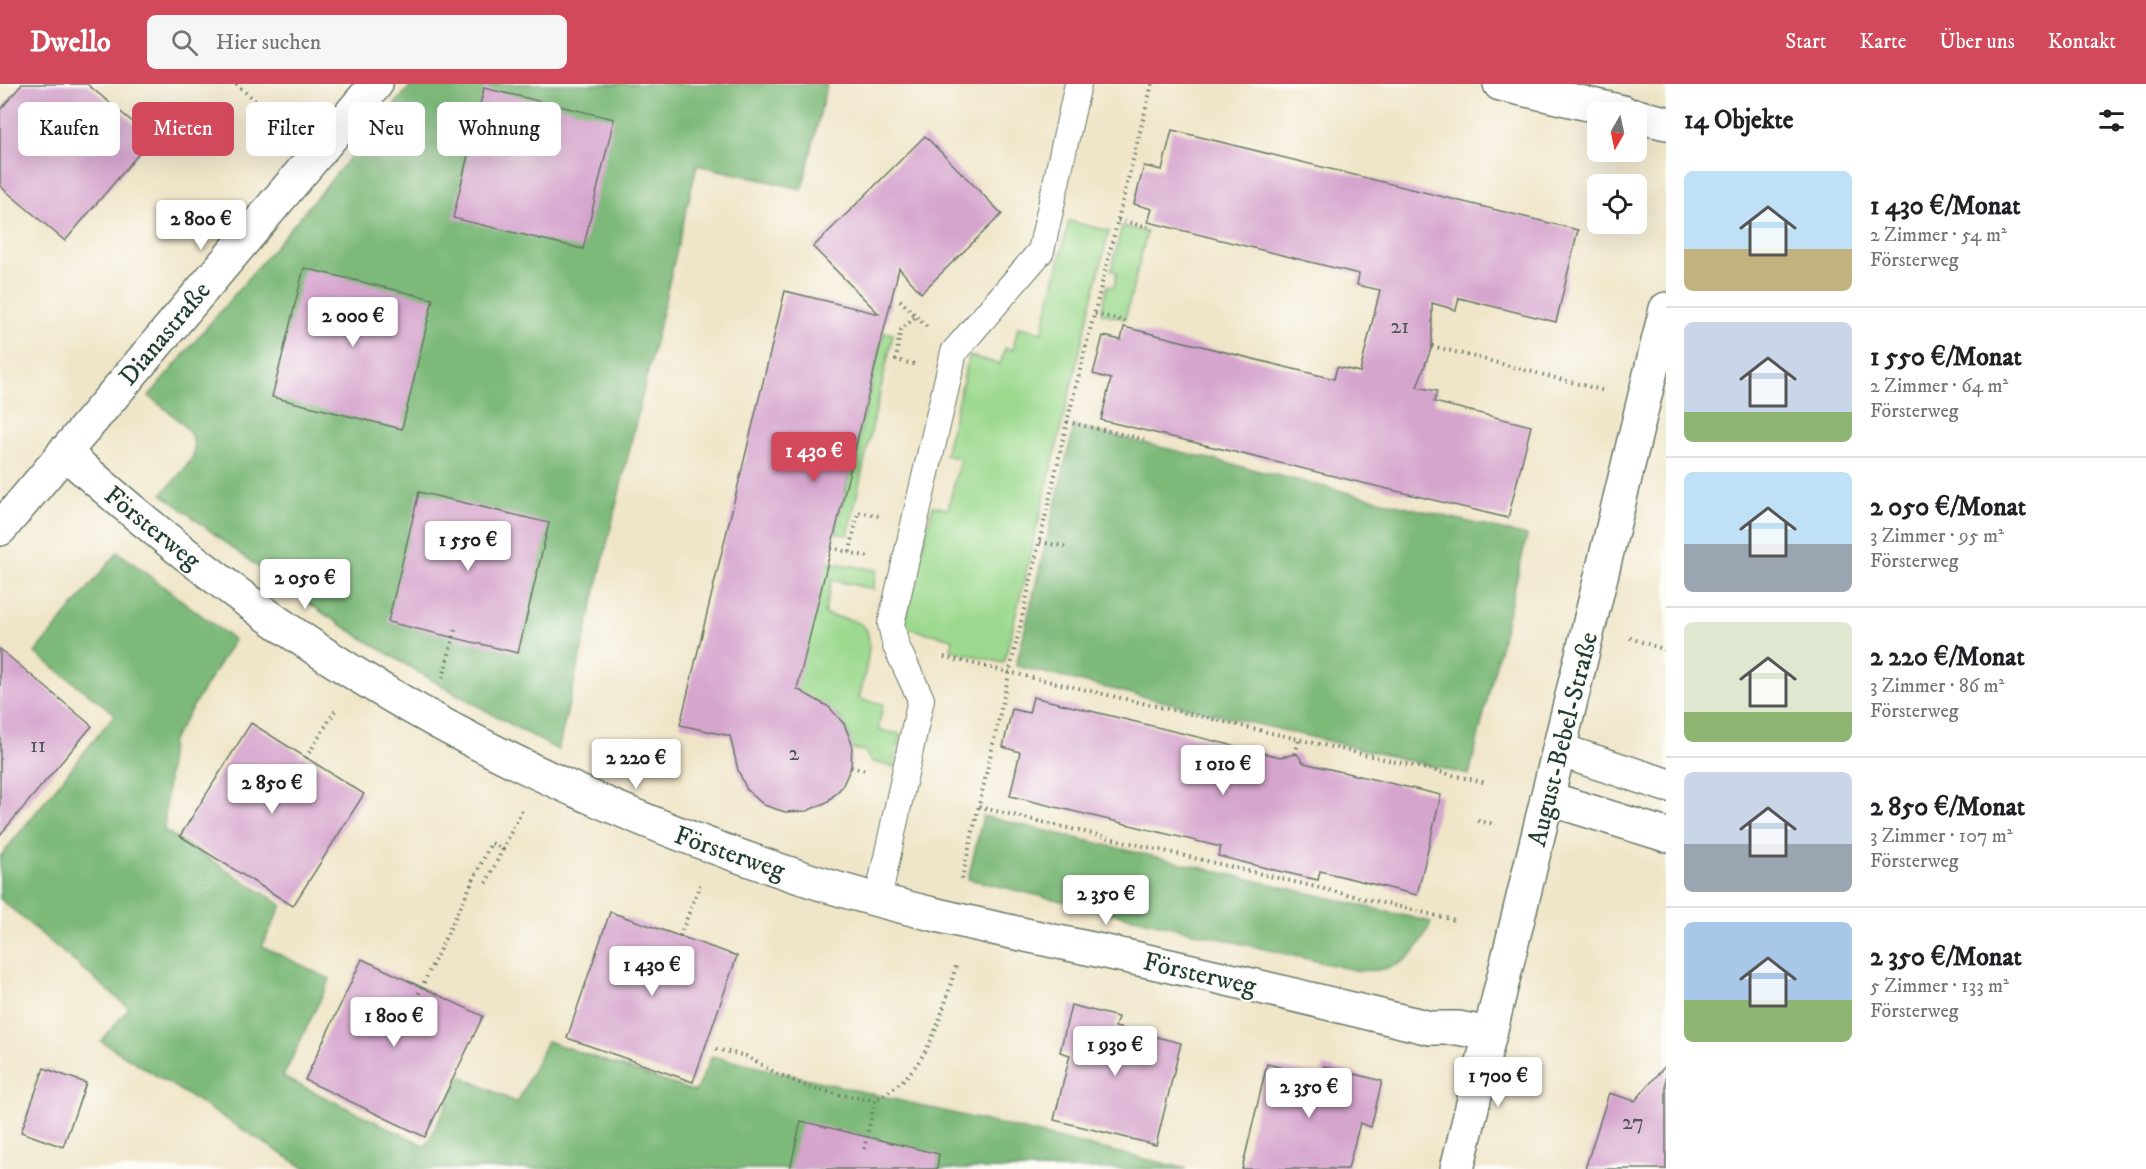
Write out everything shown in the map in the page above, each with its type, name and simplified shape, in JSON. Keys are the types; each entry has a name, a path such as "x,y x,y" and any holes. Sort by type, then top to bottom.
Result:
{"street":[{"name":"Dianastraße","path":"336,131 376,84"},
{"path":"1500,84 1587,104"},
{"path":"1647,119 1666,123"},
{"name":"Dianastraße","path":"0,529 315,156"},
{"name":"August-Bebel-Straße","path":"1457,1169 1666,309"},
{"name":"Försterweg","path":"64,452 151,528 193,560 266,615 356,674 433,720 540,775 642,820 714,848 816,882 961,920 1213,975 1430,1028 1458,1028 1490,1034"},
{"path":"1559,750 1666,785"},
{"path":"1547,798 1666,835"}],"lane":[{"path":"878,899 921,699 896,646 891,624 954,352 1041,251 1078,84"}],"path":[{"path":"236,84 257,102"},
{"path":"716,1049 746,1056 776,1073 808,1086 841,1095 875,1100 900,1084 911,1073 929,1046 961,920 979,807 1067,422 1152,84"},
{"path":"1118,219 1148,227"},
{"path":"900,300 923,324"},
{"path":"1095,314 1125,321"},
{"path":"1432,346 1644,401"},
{"path":"1067,422 1144,439"},
{"path":"1040,542 1067,547"},
{"path":"831,548 869,557"},
{"path":"433,720 456,626"},
{"path":"896,646 1487,783"},
{"path":"306,758 356,674"},
{"path":"1295,754 1299,740"},
{"path":"486,882 540,775"},
{"path":"979,807 1455,921"},
{"path":"416,999 490,843 502,849"},
{"path":"680,936 714,848"},
{"path":"864,1149 875,1100"}],"green space":[{"path":"412,84 827,84 802,189 697,165 558,750 439,684 323,613 261,570 162,494 190,461 194,451 194,442 183,424 149,396 351,156 425,156 425,102 397,102"},
{"path":"1069,221 1109,231 1004,663 951,650 953,639 903,627 933,506 948,509 960,459 945,455 969,356 1000,364 1005,348 1013,350 1018,327 1042,332"},
{"path":"1122,226 1147,232 1125,319 1101,313 1107,286 1114,287 1117,272 1111,270"},
{"path":"884,332 893,334 848,535 835,533"},
{"path":"1074,426 1527,536 1469,775 1016,666"},
{"path":"118,552 234,640 171,742 164,830 282,905 262,946 330,979 283,1077 426,1146 461,1076 517,1103 547,1041 695,1092 712,1056 1187,1169 308,1169 303,1167 101,1041 129,1008 0,899 0,857 115,714 35,653"},
{"path":"828,562 877,570 873,589 832,580 824,614 855,622 864,627 867,632 869,640 867,661 859,699 883,704 878,730 901,734 894,767 870,761 865,751 852,749 850,737 841,720 827,708 799,696 786,658"},
{"path":"983,816 1431,922 1418,946 1402,962 1381,970 1354,970 968,879"}],"building":[{"path":"22,84 87,84 109,102 18,102 18,156 120,156 120,111 132,121 132,156 137,156 65,241 0,186 0,110"},
{"path":"484,88 543,102 481,102"},
{"path":"561,106 614,119 583,249 453,218 468,156 561,156"},
{"path":"1172,130 1578,230 1556,322 1459,298 1456,310 1432,303 1432,346 1417,387 1437,391 1434,402 1531,426 1508,518 1101,420 1111,379 1093,374 1103,336 1121,340 1124,327 1334,379 1337,367 1360,372 1380,290 1357,285 1359,274 1148,222 1152,209 1134,204 1144,166 1162,170"},
{"path":"925,136 1002,214 921,293 899,268 797,689 829,707 844,724 852,744 851,767 842,787 827,802 807,811 785,812 764,805 747,790 738,770 730,736 680,725 785,291 879,314 813,247"},
{"path":"304,268 433,299 402,429 272,397"},
{"path":"419,492 549,523 518,653 388,622"},
{"path":"0,649 92,726 0,835"},
{"path":"1033,697 1280,757 1297,754 1304,763 1441,795 1417,895 1320,871 1318,880 1274,870 1218,856 1221,847 1010,796 1020,752 1003,747 1012,709 1029,713"},
{"path":"251,723 364,794 293,906 180,836"},
{"path":"610,912 737,956 693,1082 567,1038"},
{"path":"362,959 483,1016 425,1137 305,1080"},
{"path":"1071,1005 1118,1017 1115,1027 1181,1043 1156,1145 1054,1120 1070,1055 1060,1052"},
{"path":"1267,1064 1321,1077 1324,1066 1382,1081 1371,1127 1360,1123 1348,1169 1242,1169"},
{"path":"1666,1065 1666,1169 1585,1169 1609,1093 1635,1101"},
{"path":"44,1068 86,1083 63,1147 21,1132"},
{"path":"801,1121 939,1154 937,1169 790,1169"}]}
